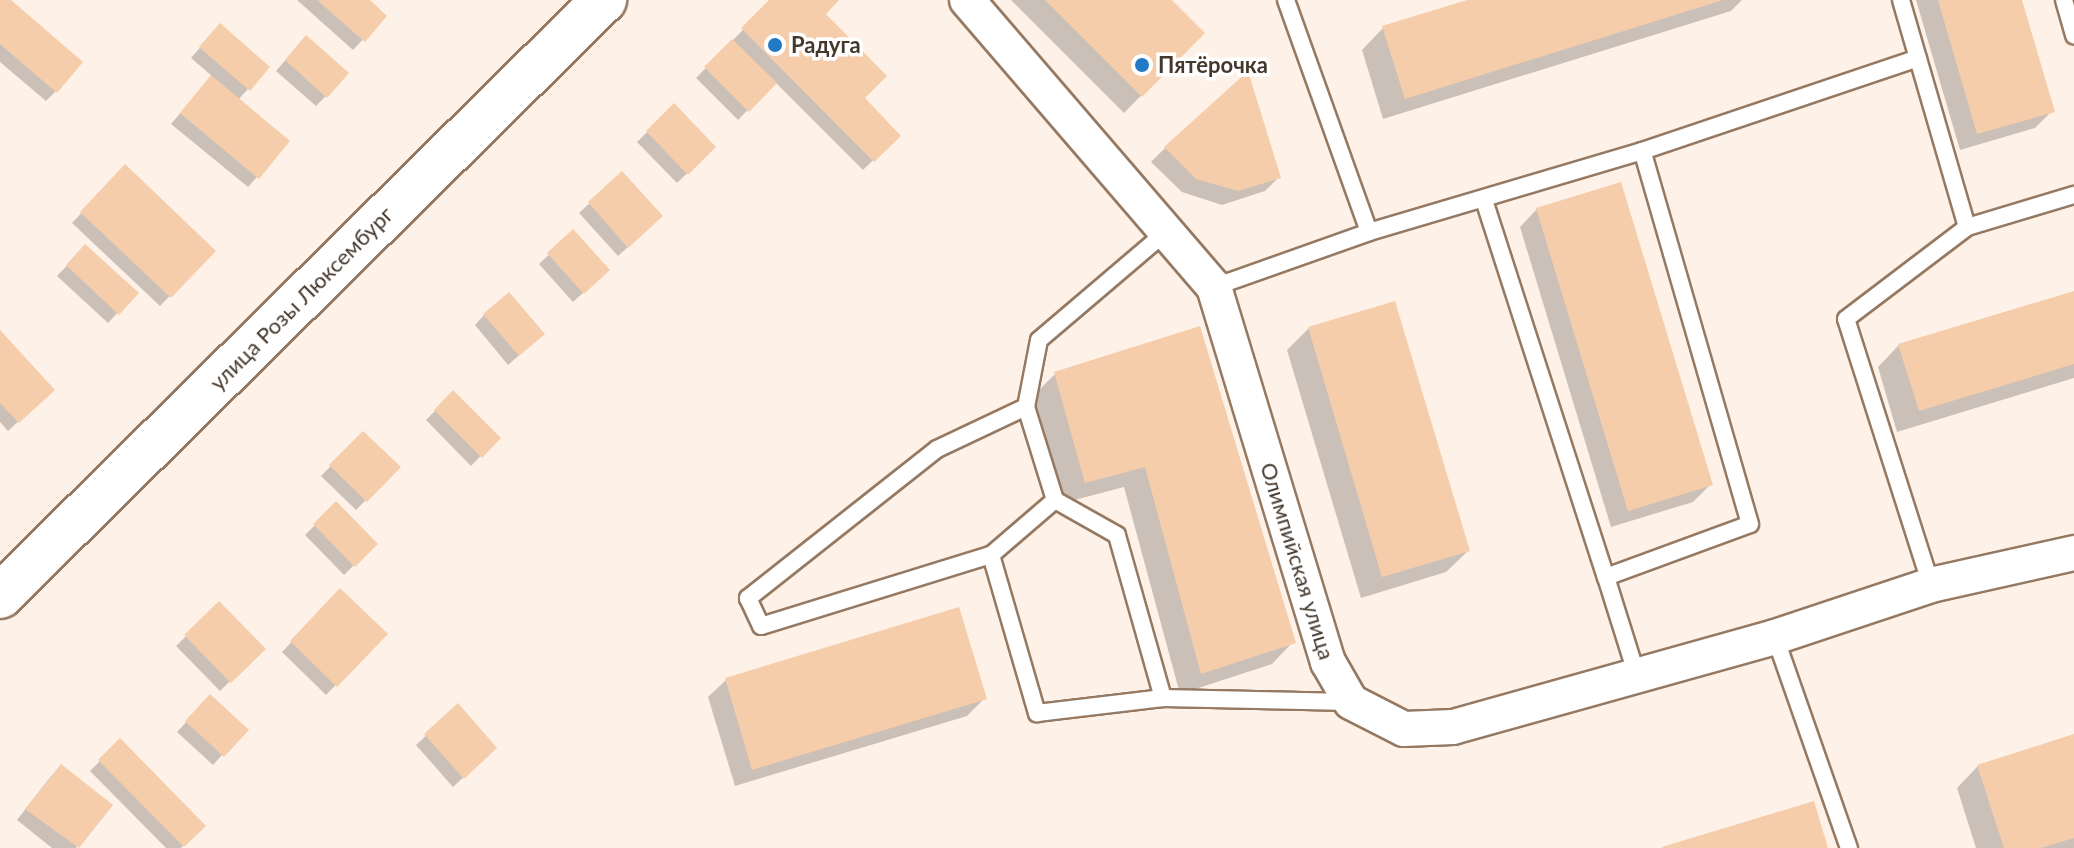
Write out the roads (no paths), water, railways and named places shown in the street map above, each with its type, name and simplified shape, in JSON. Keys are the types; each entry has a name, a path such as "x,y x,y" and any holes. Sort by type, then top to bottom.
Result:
{"street":[{"name":"улица Розы Люксембург","path":"0,596 604,0"},
{"name":"Олимпийская улица","path":"967,0 1214,287 1328,662 1351,702"},
{"path":"1351,702 1404,729 1453,727 1775,637 1931,585 2074,553"}],"lane":[{"path":"1286,0 1369,232"},
{"path":"1901,0 1967,227"},
{"path":"2064,0 2074,36"},
{"path":"1214,287 1369,232 1642,151 1918,58"},
{"path":"1606,577 1750,524 1642,151"},
{"path":"1931,585 1846,319 1967,227 2074,195"},
{"path":"1484,200 1637,676"},
{"path":"1163,698 1117,535 1055,500 1026,407 1039,340 1166,232"},
{"path":"1026,407 937,449 748,598 761,626 991,555 1055,500"},
{"path":"991,555 1037,713 1163,698 1351,702"},
{"path":"1775,637 1849,848"}],"place":[{"name":"Радуга","path":"775,45"},
{"name":"Пятёрочка","path":"1142,65"}]}
